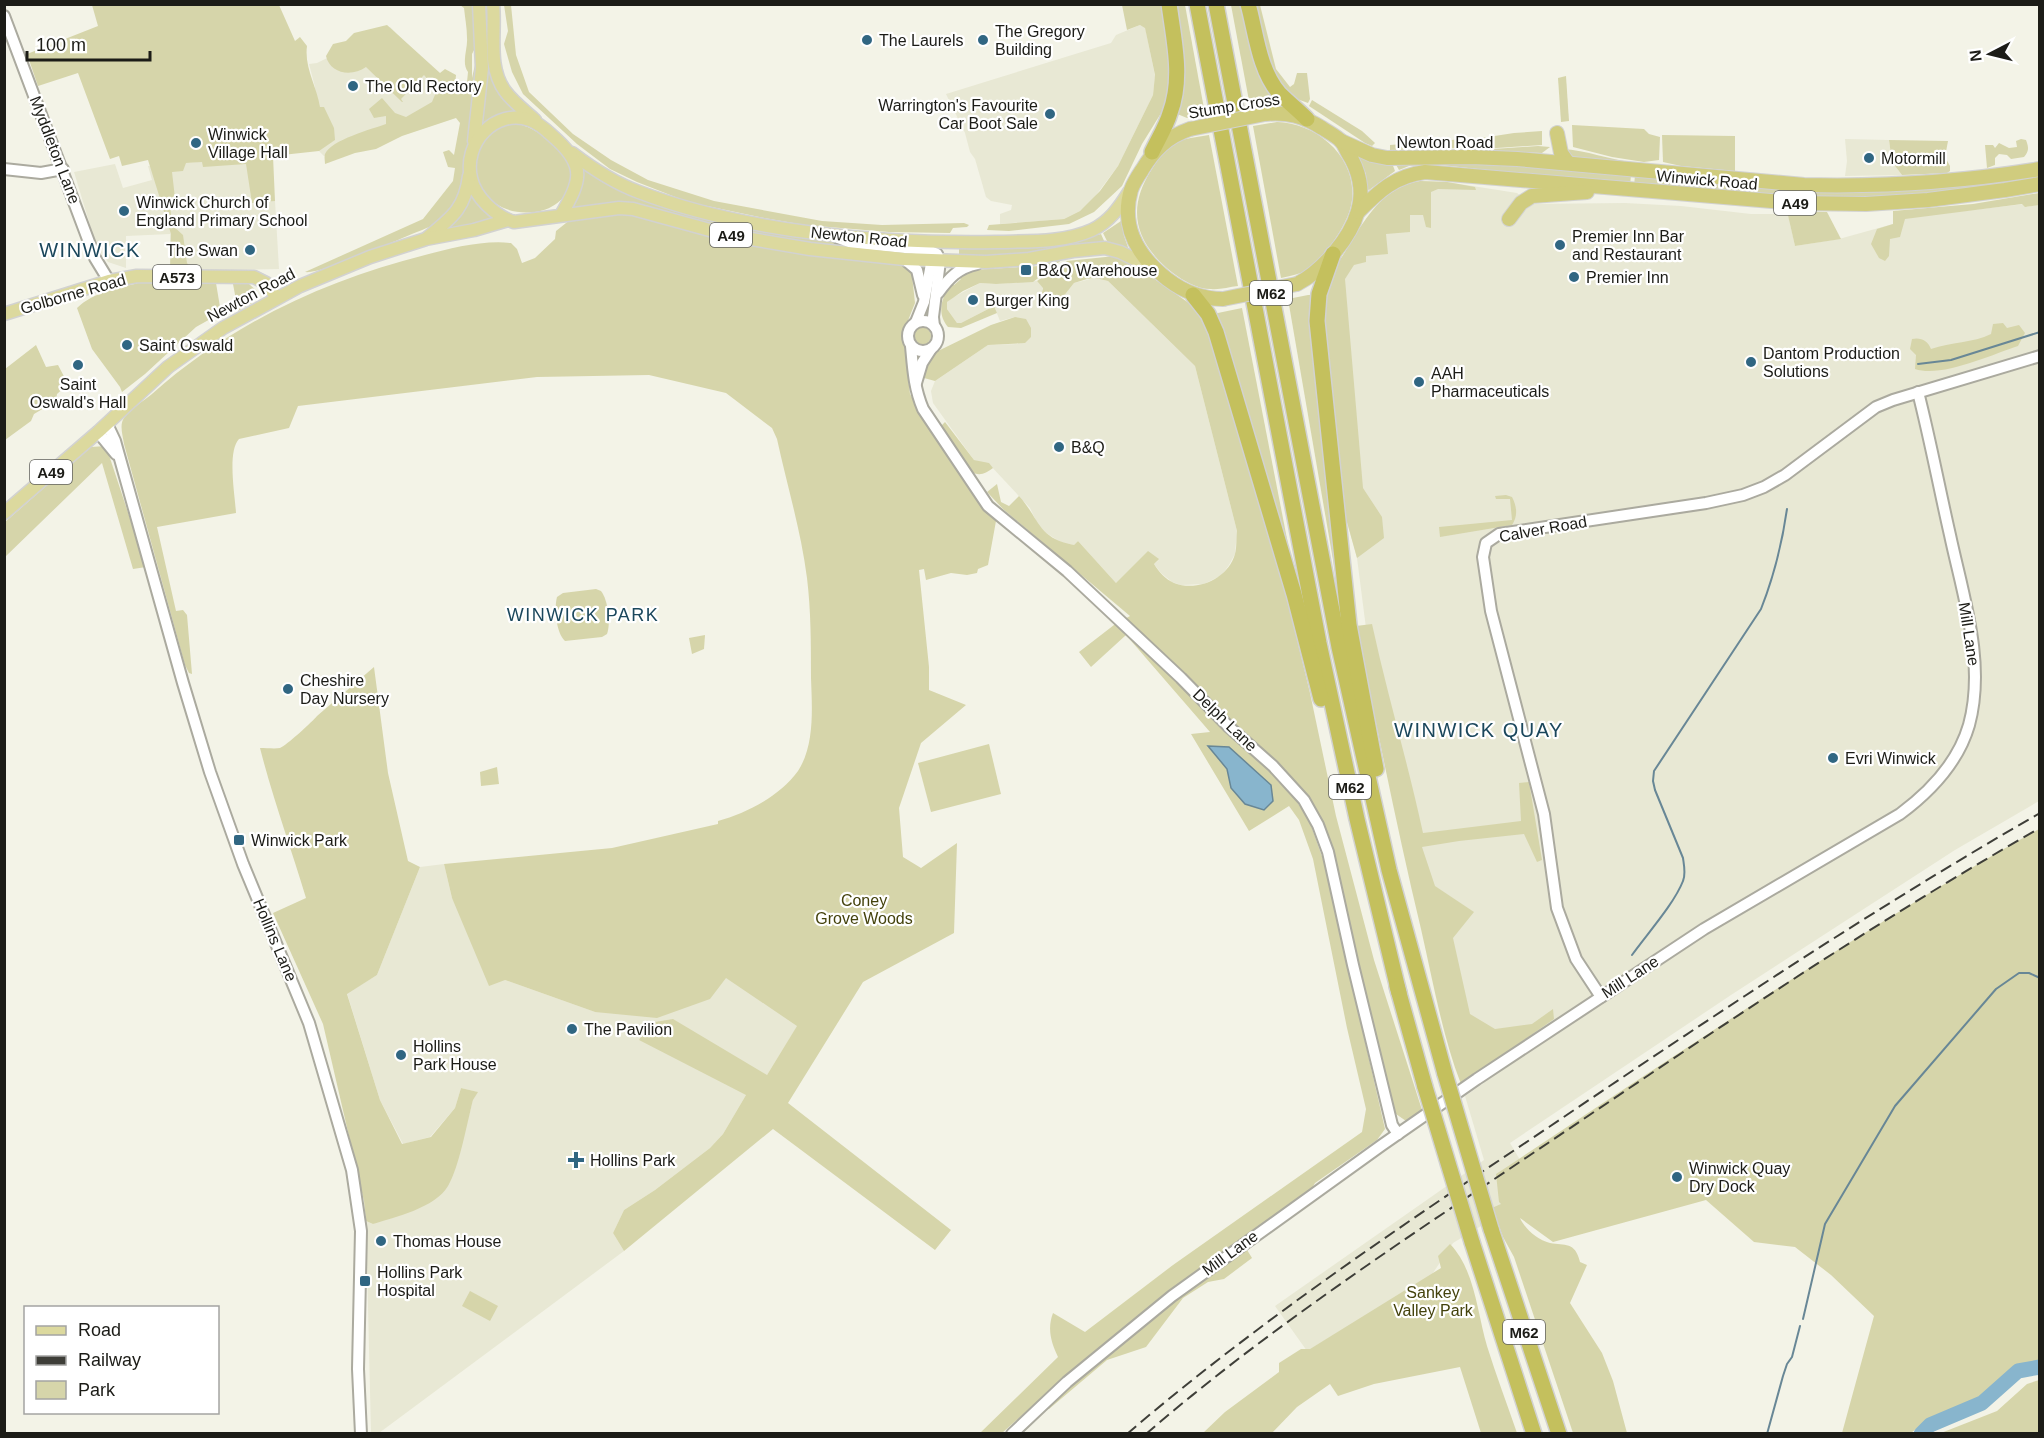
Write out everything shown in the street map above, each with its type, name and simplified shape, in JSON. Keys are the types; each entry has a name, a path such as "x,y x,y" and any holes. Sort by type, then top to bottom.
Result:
{"highway":[{"path":"1152,152 1170,115 1176,87 1176,58 1169,4"},
{"name":"M62","path":"1197,4 1319,643 1357,819 1399,993 1425,1087 1534,1434"},
{"name":"M62","path":"1216,4 1339,647 1389,870 1444,1074 1491,1229 1559,1434"},
{"path":"1248,4 1269,78 1280,93 1307,119"},
{"name":"Stump Cross","path":"1284,113 1307,119 1341,141 1359,177 1360,194 1358,212 1333,254 1315,273 1297,284 1222,299 1207,298 1193,295 1154,269 1143,257 1131,231 1129,215 1131,189 1152,152 1173,137 1190,129 1265,114 1284,113"},
{"path":"1557,134 1562,153 1568,163"},
{"name":"Newton Road","path":"1341,141 1372,155 1387,158 1471,157 1553,162"},
{"name":"Winwick Road","path":"1553,162 1746,181 1851,186 1952,181 2040,169"},
{"name":"Newton Road","path":"1358,212 1386,185 1400,177 1415,173 1436,172 1551,182"},
{"name":"Winwick Road","path":"1551,182 1760,201 1855,204 1928,200 2040,184"},
{"path":"1509,219 1521,203 1532,196 1622,189"},
{"path":"1333,254 1319,294 1317,321 1349,625 1420,983"},
{"path":"1193,295 1209,314 1216,332 1294,594 1365,881 1399,993"}],"main road":[{"name":"A49","path":"470,172 482,68 479,4"},
{"name":"A49","path":"493,4 497,75 508,95 569,151"},
{"path":"473,148 482,132 501,120 523,118 540,125"},
{"path":"561,215 577,181 576,166 569,151"},
{"name":"Newton Road","path":"569,151 603,175 641,193 718,215 825,234 946,242 1060,239 1098,226 1113,215 1131,189"},
{"path":"470,172 474,188 481,198 508,220"},
{"name":"Newton Road","path":"426,239 458,210 466,191 470,172"},
{"name":"Newton Road","path":"561,215 605,208 626,208 728,235 810,249 904,259 935,258 986,262 1029,259 1105,248 1120,252 1154,269"},
{"name":"A49","path":"508,220 514,222 561,215"},
{"name":"Newton Road","path":"4,513 168,367 203,340 277,298 340,269 426,239 474,230 508,220"},
{"name":"Golborne Road","path":"4,314 109,281 137,276 250,277 266,283 277,298"}],"street":[{"name":"Myddleton Lane","path":"4,16 95,258 109,281"},
{"path":"4,169 41,173 63,169"},
{"path":"825,234 852,243 935,258"},
{"path":"932,348 923,351 911,346 907,333 916,322 924,302 939,245 946,242"},
{"path":"915,385 922,363 938,338 933,317 936,297 935,258"},
{"path":"904,259 916,270 924,302"},
{"path":"936,297 952,275 969,266 986,262"},
{"path":"916,322 928,321 934,326"},
{"name":"Delph Lane","path":"911,346 911,368 923,409 988,506 1067,571 1173,670 1229,727 1286,779 1311,811 1328,852 1365,1018 1392,1125 1398,1134"},
{"name":"Calver Road","path":"1601,997 1576,959 1557,908 1544,814 1491,611 1483,557 1486,543 1499,534 1706,503 1743,495 1785,476 1812,457 1861,416 1876,407 1918,392 2040,356"},
{"name":"Mill Lane","path":"1012,1434 1067,1382 1172,1296 1398,1134 1704,929 1900,814 1935,783 1950,765 1968,728 1973,706 1974,665 1972,640 1918,392"},
{"name":"Hollins Lane","path":"102,428 118,457 210,772 243,864 309,1023 352,1170 361,1231 358,1369 361,1434"}],"shaded area":[{"name":"Warrington's Favourite Car Boot Sale","path":"1140,25 1145,27 1155,76 1153,95 1118,166 1090,203 1064,219 1000,224 1000,214 1011,210 1012,205 991,201 986,197 965,133 946,94 1111,43 1116,35"},
{"path":"390,27 467,104 324,156 319,151 315,87 309,64 317,63"},
{"name":"Motormill","path":"1845,139 1889,140 1892,162 1902,175 1845,176 1847,161"},
{"path":"249,158 253,202 275,201 279,269 170,271 170,234 126,236 126,268 108,262 97,248 74,172 115,164 123,188 152,180 148,166"},
{"path":"1420,181 1447,182 1517,193 1530,204 1625,203 1681,206 1751,214 1788,214 1795,246 1839,239 1893,224 1901,218 2039,204 2039,801 1955,850 1731,995 1510,1143 1526,1170 1519,1203 1453,1243 1431,1276 1307,1351 1275,1306 1484,1160 1465,1096 1484,1083 1475,1069 1367,636 1357,558 1340,497 1323,321 1359,229 1377,205"},
{"path":"1095,278 1108,281 1195,366 1237,531 1235,554 1229,565 1222,575 1204,584 1181,585 1172,582 1154,564 1159,560 1116,583 1078,541 1074,545 1062,543 1040,529 1030,508 989,464 974,460 933,403 931,391 935,381 988,345 1018,344 1015,317 1000,321 994,306 957,323 947,309 947,302 952,298 980,283 1037,281 1043,287 1040,300 1063,297 1074,283"},
{"name":"Hollins Park","path":"444,864 452,898 505,980 595,1012 764,925 834,967 767,1075 746,1095 723,1134 710,1148 655,1190 624,1210 613,1233 624,1251 379,1433 371,1433 366,1221 373,1224 454,1171 477,1092 461,1088 455,1108 430,1137 403,1144 380,1100 347,993 377,975 420,867"}],"green space":[{"path":"92,5 279,5 295,41 300,37 307,46 307,62 320,107 324,107 334,128 335,140 319,151 273,156 275,201 252,203 246,164 203,167 202,162 186,163 183,171 172,172 175,198 170,204 172,225 183,235 187,263 190,267 185,272 170,271 171,234 148,160 122,166 119,156 110,159 78,73 38,86 27,54 98,26"},
{"path":"460,5 475,5 477,44 472,54 472,78 477,56 472,124 458,199 441,221 432,226 346,261 305,272 423,219 453,181 455,168 448,167 443,152 449,150 454,155 460,123 456,118 402,136 376,149 355,153 325,164 325,154 335,144 386,124 386,116 374,118 369,109 382,98 395,113 406,117 432,102 437,90 424,75 401,99 402,102 366,67 354,72 342,72 332,67 326,56 333,44 346,41 354,33 387,25 440,73 445,69 456,75 455,86 460,91 466,92 467,30 464,8"},
{"path":"504,5 511,5 516,55 529,92 573,134 611,160 648,180 714,201 822,221 882,225 964,223 969,225 953,228 950,233 889,232 805,225 688,202 637,182 610,169 577,144 523,94 512,72 504,44 508,31"},
{"path":"1122,5 1165,5 1174,75 1163,110 1142,144 1122,186 1094,212 1069,224 1009,231 987,230 989,225 1064,219 1080,211 1100,191 1118,166 1153,95 1155,75 1145,28 1140,25 1127,30"},
{"path":"1173,5 1185,5 1205,114 1187,118 1175,113"},
{"path":"1231,5 1241,5 1272,95 1263,103 1250,106"},
{"path":"1253,5 1260,5 1276,69 1290,87 1294,84 1297,73 1307,73 1310,99 1308,103 1297,99 1274,77"},
{"path":"487,11 490,28 490,64 519,112 494,118 481,126 487,44"},
{"path":"1566,76 1569,121 1561,122 1558,78"},
{"path":"1312,100 1362,131 1375,143 1372,146 1365,143 1309,106"},
{"path":"1277,122 1306,129 1331,145 1348,170 1352,184 1352,200 1347,217 1325,253 1308,270 1281,278 1253,126"},
{"path":"518,124 532,129 547,139 565,157 571,172 569,189 565,196 552,207 544,210 511,211 493,202 482,188 477,172 478,155 485,140 498,129"},
{"path":"1572,125 1644,129 1649,134 1660,137 1659,160 1644,162 1573,147"},
{"path":"1542,131 1542,145 1482,149 1478,147 1475,139 1514,133"},
{"path":"1209,135 1238,286 1217,289 1206,289 1191,284 1160,262 1143,238 1138,226 1137,212 1144,184 1164,152 1182,140"},
{"path":"1662,135 1735,136 1735,171 1663,162"},
{"path":"1463,139 1458,148 1390,150 1390,145"},
{"path":"1889,140 1948,141 1945,157 1950,171 1902,175 1892,162"},
{"path":"2026,140 2028,145 2028,151 2024,157 2011,159 2007,155 1999,154 1995,158 1995,165 1987,168 1985,145 1993,145 1995,148 1999,143 2009,148 2017,147 2016,141"},
{"path":"1550,147 1542,153 1478,150"},
{"path":"1562,149 1633,162 1633,165 1571,157"},
{"path":"1357,154 1392,163 1395,171 1369,190 1366,174"},
{"path":"1467,161 1631,175 1630,186 1433,164 1409,166 1399,170 1395,163"},
{"path":"582,167 624,191 849,246 848,248 795,242 729,230 626,203 571,208 581,189"},
{"path":"2040,174 2039,179 1958,192 1833,199 1634,186 1635,175 1767,187"},
{"path":"1420,181 1447,182 1475,187 1476,190 1438,189 1431,192 1431,228 1426,227 1423,215 1410,215 1410,232 1386,234 1388,254 1366,256 1366,262 1354,265 1345,279 1363,488 1382,517 1384,538 1357,558 1340,497 1323,321 1325,295 1334,269 1375,208 1394,191"},
{"path":"471,192 499,220 442,233 460,216"},
{"path":"2039,193 2039,205 2025,207 2022,204 1905,219 1900,237 1890,239 1889,256 1885,261 1879,258 1871,244 1877,229 1893,224 1893,211 1973,204"},
{"path":"1787,211 1827,212 1841,239 1795,246"},
{"name":"Coney Grove Woods","path":"622,213 861,260 911,266 915,303 903,333 910,394 971,488 996,521 988,565 978,569 977,573 967,575 951,573 926,580 924,569 919,570 929,667 929,690 966,705 921,743 899,808 903,857 921,868 957,843 954,933 863,982 788,1103 951,1230 935,1250 773,1129 624,1251 613,1233 624,1210 655,1190 710,1148 723,1134 746,1095 639,1040 649,1023 673,1019 767,1075 797,1026 726,978 710,999 657,1018 595,1012 505,980 489,986 452,898 444,864 612,848 718,824 718,821 751,808 772,796 798,771 807,750 811,726 809,603 798,525 777,439 772,428 726,393 649,375 537,377 298,406 289,428 239,439 235,445 233,485 236,513 157,527 176,611 183,610 187,615 192,674 185,665 124,444 122,424 124,418 182,369 213,347 246,326 315,292 388,265 479,244 511,243 517,249 522,263 535,258 555,239 556,231 571,219"},
{"path":"1121,221 1129,250 1108,243 1103,233"},
{"path":"1101,234 1105,243 1088,243 1012,256 959,256 961,247 1059,245"},
{"path":"1115,256 1130,262 1196,308 1212,335 1277,557 1310,693 1336,816 1374,960 1422,1110 1406,1121 1396,1114 1386,1086 1326,834 1314,805 1292,779 1291,793 1309,820 1324,862 1385,1129 1377,1140 1315,1183 1302,1206 1244,1245 1252,1258 1224,1279 1208,1282 1183,1298 1146,1347 1107,1360 1049,1409 1028,1410 1002,1433 979,1434 1058,1357 1051,1335 1050,1325 1053,1313 1085,1332 1173,1265 1362,1132 1366,1109 1313,859 1299,820 1289,806 1249,831 1191,734 1210,732 1126,635 1091,667 1079,652 1114,625 1130,616 1003,509 987,492 997,484 1001,502 1009,506 1019,496 1040,527 1062,542 1074,545 1078,541 1116,583 1148,551 1159,559 1154,564 1163,575 1174,583 1183,585 1202,584 1219,577 1231,563 1236,551 1237,531 1195,366 1108,281 1087,279 1074,283 1063,297 1040,301 1043,288 1037,281 1067,261"},
{"path":"1063,259 1033,282 980,283 963,291 947,302 947,309 957,323 994,306 997,313 961,328 948,327 944,322 941,311 945,294 951,283 954,285 961,279 959,277 970,270 1039,266 1049,261"},
{"path":"142,282 167,285 216,283 221,313 196,327 122,392 92,349 77,308 99,294"},
{"path":"233,284 249,284 257,291 254,302 238,311"},
{"path":"1314,295 1337,583 1288,299"},
{"path":"1242,308 1296,585 1213,314"},
{"path":"1015,317 1026,319 1031,328 1031,337 1025,343 988,345 935,381 924,378 927,364 936,352 991,325"},
{"path":"2003,323 2007,328 2019,325 2025,333 2018,346 1952,368 1926,371 1915,369 1916,355 1910,349 1912,339 1924,340 1931,349 1984,337 1991,334 1993,324"},
{"path":"918,327 926,327 931,332 929,343 918,345 913,340 913,332"},
{"path":"36,345 46,367 58,365 68,384 57,394 56,401 34,414 31,421 5,440 5,369"},
{"path":"945,422 974,460 989,463 993,468 982,474 970,471 940,427"},
{"path":"106,446 146,567 133,569 102,463 5,557 5,522 91,447"},
{"path":"1495,496 1512,497 1516,508 1512,525 1440,537 1439,527 1512,520 1510,499 1496,499"},
{"path":"596,589 601,591 607,606 609,624 607,634 602,637 565,641 557,620 557,597 563,593"},
{"path":"1372,624 1423,833 1521,821 1519,783 1529,782 1542,860 1537,862 1524,834 1422,847 1435,886 1474,912 1453,938 1470,1014 1495,1029 1532,1024 1553,1009 1554,1019 1461,1084 1438,1008 1356,626"},
{"path":"705,635 704,649 692,654 689,638"},
{"path":"374,667 388,773 408,861 420,867 377,975 347,994 380,1100 402,1144 431,1137 455,1108 461,1088 478,1092 473,1100 456,1168 442,1194 414,1211 373,1224 366,1221 364,1201 323,1024 273,913 306,898 260,748 283,746"},
{"path":"989,744 1001,794 931,812 918,763"},
{"path":"497,767 499,784 481,786 480,772"},
{"path":"2039,829 2039,1360 2016,1366 1976,1400 1927,1420 1911,1433 1842,1433 1874,1316 1831,1275 1795,1247 1754,1242 1706,1200 1553,1242 1520,1218 1536,1237 1545,1242 1569,1246 1578,1255 1580,1262 1587,1265 1570,1303 1602,1353 1613,1381 1627,1433 1573,1433 1514,1257 1503,1237 1493,1210 1501,1204 1496,1174 1833,953"},
{"name":"Sankey Valley Park","path":"1450,1244 1465,1266 1470,1279 1487,1346 1517,1433 1481,1433 1460,1367 1374,1384 1338,1396 1330,1384 1297,1407 1272,1433 1203,1433 1225,1412 1279,1372 1279,1363 1301,1349 1310,1349 1441,1268 1438,1256"},
{"path":"470,1291 498,1306 490,1321 462,1306"},
{"path":"2039,1380 2039,1433 1941,1433 1997,1411 2027,1384"}],"water":[{"path":"1208,746 1229,747 1271,785 1273,801 1264,810 1245,804 1231,788 1227,769"}],"waterway":[{"path":"1918,364 1951,360 2040,332"},
{"path":"1632,955 1679,890 1684,875 1683,858 1655,790 1654,771 1761,609 1777,560 1787,509"},
{"path":"1803,1319 1825,1224 1895,1106 1996,989 2019,973 2029,973 2040,978"},
{"path":"1767,1434 1800,1326"},
{"path":"1921,1434 1930,1425 1982,1403 2018,1371 2040,1367"}],"railway":[{"path":"1127,1434 1177,1392 1281,1312 1441,1200 1792,966 1915,888 2040,813"},
{"path":"1146,1434 1243,1355 1447,1211 1792,980 1915,902 2040,828"}],"place":[{"name":"The Laurels","path":"867,40"},
{"name":"The Gregory Building","path":"983,40"},
{"name":"The Old Rectory","path":"353,86"},
{"name":"Warrington's Favourite Car Boot Sale","path":"1050,114"},
{"name":"Winwick Village Hall","path":"196,143"},
{"name":"Motormill","path":"1869,158"},
{"name":"Winwick Church of England Primary School","path":"124,211"},
{"name":"Premier Inn Bar and Restaurant","path":"1560,245"},
{"name":"The Swan","path":"250,250"},
{"name":"B&Q Warehouse","path":"1026,270"},
{"name":"Premier Inn","path":"1574,277"},
{"name":"Burger King","path":"973,300"},
{"name":"Saint Oswald","path":"127,345"},
{"name":"Dantom Production Solutions","path":"1751,362"},
{"name":"Saint Oswald's Hall","path":"78,365"},
{"name":"AAH Pharmaceuticals","path":"1419,382"},
{"name":"B&Q","path":"1059,447"},
{"name":"Cheshire Day Nursery","path":"288,689"},
{"name":"Evri Winwick","path":"1833,758"},
{"name":"Winwick Park","path":"239,840"},
{"name":"The Pavilion","path":"572,1029"},
{"name":"Hollins Park House","path":"401,1055"},
{"name":"Hollins Park","path":"576,1160"},
{"name":"Winwick Quay Dry Dock","path":"1677,1177"},
{"name":"Thomas House","path":"381,1241"},
{"name":"Hollins Park Hospital","path":"365,1281"}],"district":[{"name":"WINWICK","path":"90,250"},
{"name":"WINWICK PARK","path":"583,615"},
{"name":"WINWICK QUAY","path":"1479,730"}]}
